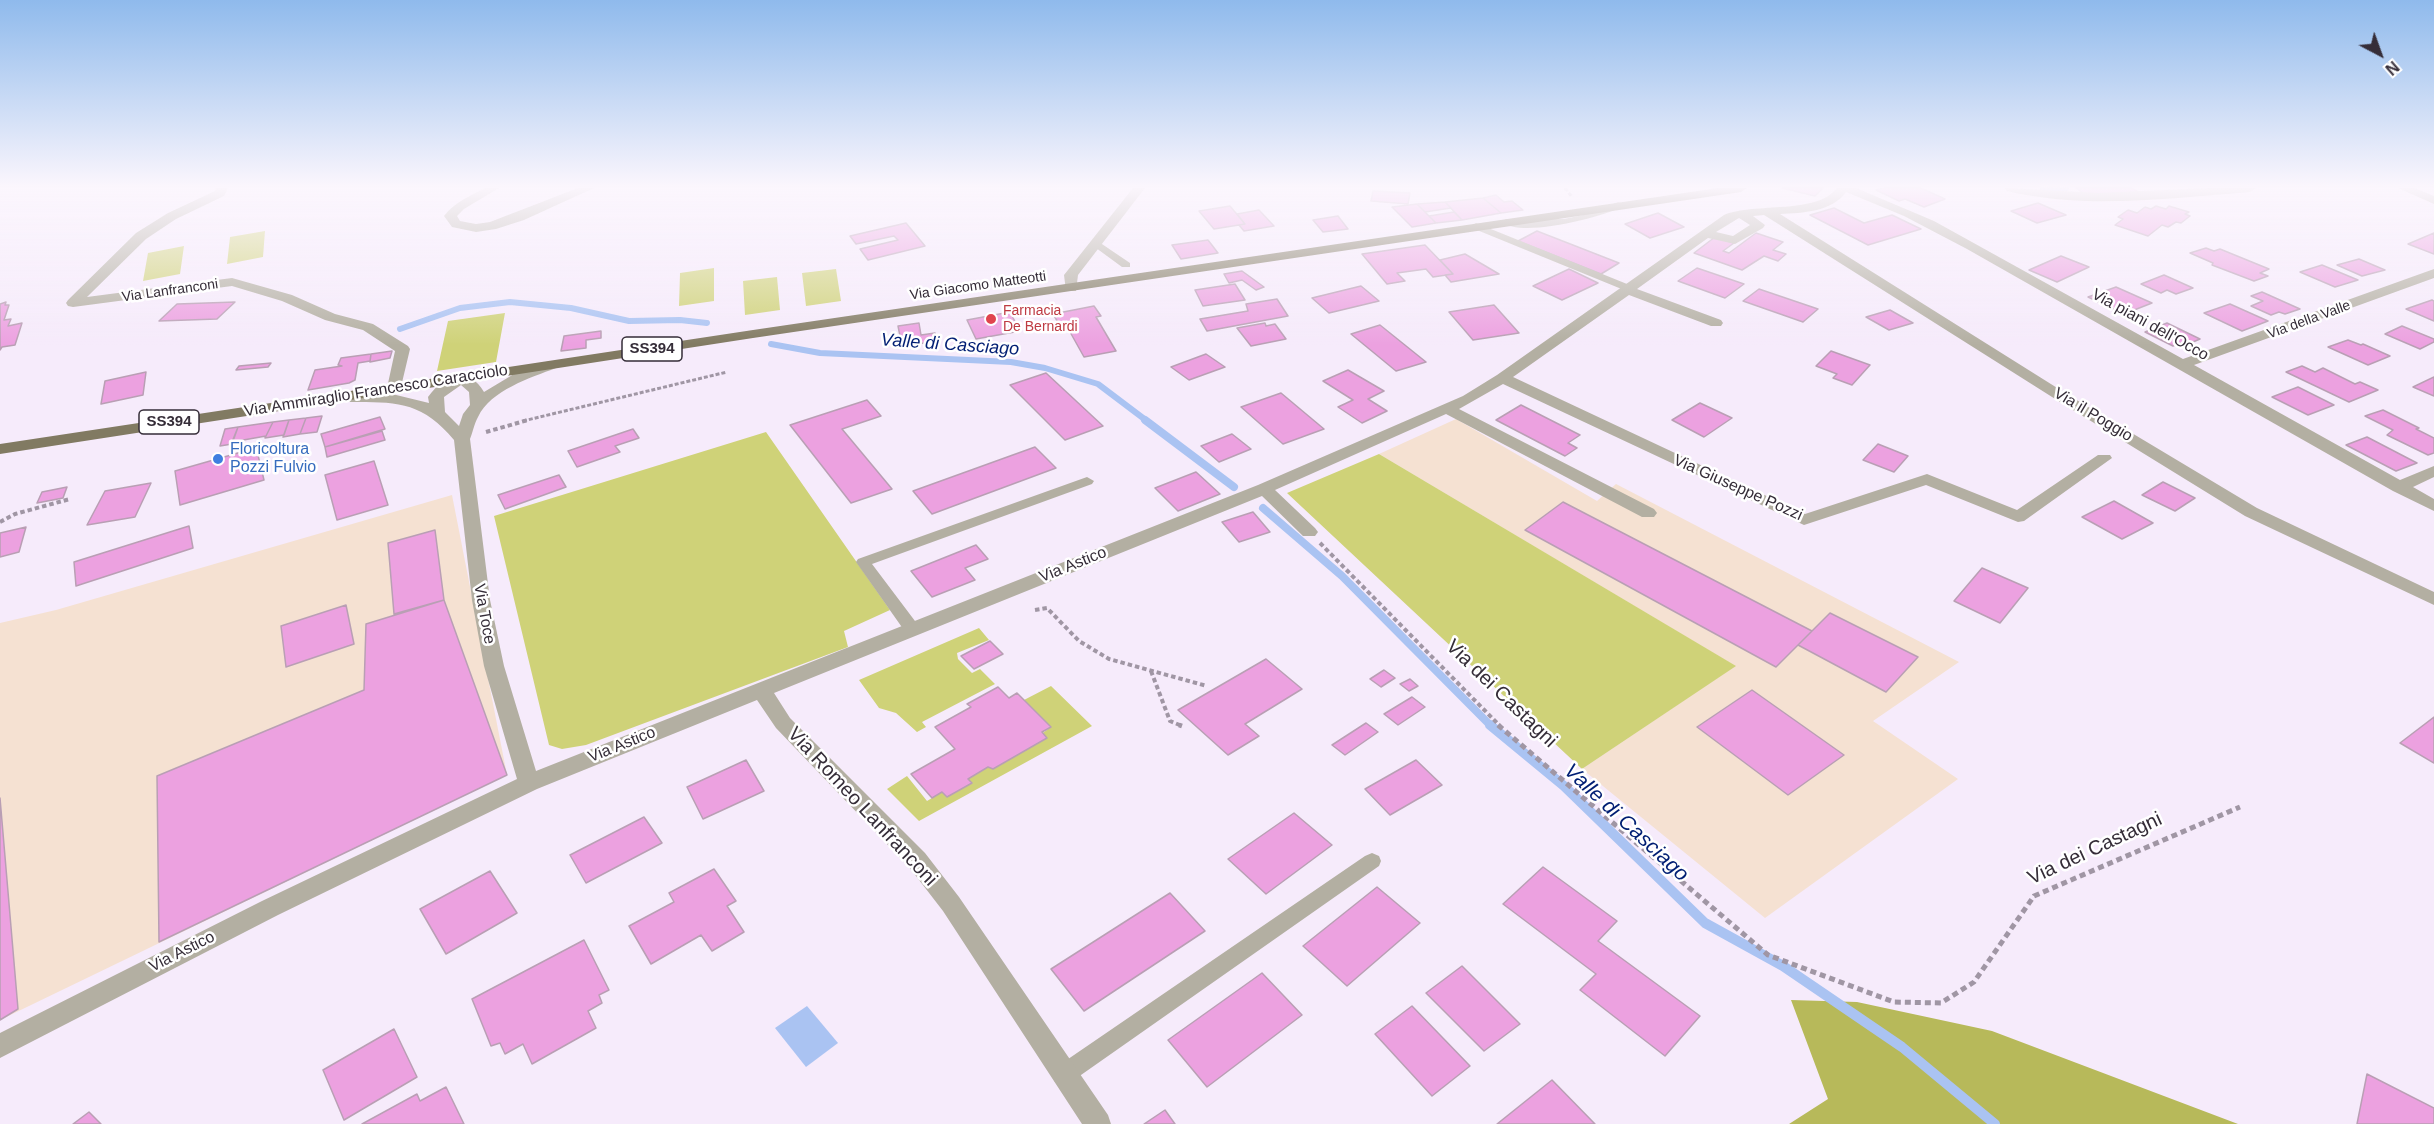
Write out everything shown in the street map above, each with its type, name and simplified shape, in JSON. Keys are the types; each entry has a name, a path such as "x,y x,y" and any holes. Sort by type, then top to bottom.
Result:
{"main road":[{"name":"Via Giacomo Matteotti","path":"753,334 1382,240"},
{"name":"Via Ammiraglio Francesco Caracciolo","path":"0,449 753,334"}],"street":[{"name":"Via Lanfranconi","path":"137,240 74,303 232,282 287,298 330,317 368,327 404,349 395,388"},
{"path":"1071,288 1071,275 1098,240"},
{"path":"1309,532 1264,489 1448,409 1502,378 1697,240"},
{"name":"Via il Poggio","path":"1812,240 2065,399 2251,512 2434,598"},
{"name":"Via piani dell'Occo","path":"1964,240 2434,506"},
{"name":"Via della Valle","path":"2183,364 2274,333 2434,273"},
{"path":"1627,289 1716,323"},
{"name":"Via Toce","path":"529,783 494,666 481,600 462,440 467,423 477,405 487,396 519,377 551,365"},
{"path":"437,413 436,397 461,378 477,392 477,405"},
{"name":"Via Giuseppe Pozzi","path":"1502,378 1804,520 1927,479 2018,517 2104,458"},
{"path":"338,397 394,399 424,406 437,413 462,440"},
{"path":"1448,409 1648,513"},
{"path":"2399,487 2434,471"},
{"name":"Via Astico","path":"0,1046 270,908 529,783 1264,489"},
{"name":"Via Romeo Lanfranconi","path":"761,689 783,723 917,861 951,904 1063,1075 1098,1124"}],"lane":[{"path":"1511,240 1627,289"},
{"path":"1096,243 1126,265"},
{"path":"912,629 863,562 1087,481"},
{"path":"1063,1075 1372,861"}],"path":[{"path":"462,440 542,416 727,372"},
{"path":"0,522 15,514 70,499"},
{"name":"Via dei Castagni","path":"1309,532 1494,722 1768,955 1894,1002 1941,1004 1974,982 2034,896 2240,807"},
{"path":"1035,610 1047,608 1079,641 1109,659 1207,686"},
{"path":"1151,670 1170,720 1182,726"}],"shaded area":[{"path":"1456,419 1597,501 1616,484 1959,662 1873,721 1958,779 1765,918 1582,769 1735,666 1379,454"},
{"path":"452,495 507,775 0,1020 0,623 56,610"},
{"path":"1791,1000 1857,1002 1992,1031 2238,1124 1789,1124 1828,1099"}],"green space":[{"path":"230,240 264,240 263,257 227,264"},
{"path":"184,246 180,274 143,281 148,253"},
{"path":"714,268 714,301 679,306 680,273"},
{"path":"836,269 841,301 806,306 802,273"},
{"path":"777,277 780,310 745,315 743,281"},
{"path":"505,313 496,362 437,371 448,321"},
{"path":"766,432 890,610 844,631 848,647 586,745 562,749 549,745 494,516"},
{"path":"1379,454 1736,666 1582,769 1287,493"},
{"path":"979,628 989,640 957,653 958,659 972,673 980,669 995,684 922,722 926,727 917,732 896,713 879,708 859,680"},
{"path":"1051,686 1092,726 919,821 887,789 907,776 927,801 942,792 947,797 971,783 968,779 988,767 993,769 1051,727 1024,700"}],"water":[{"path":"807,1006 838,1043 806,1067 775,1028"}],"building":[{"path":"853,240 873,240 856,244"},
{"path":"896,240 920,240 925,246 868,260 860,249"},
{"path":"1208,240 1218,253 1181,259 1172,245"},
{"path":"1561,240 1619,263 1601,274 1518,241"},
{"path":"1710,240 1726,240 1734,243 1723,251 1729,253 1746,240 1778,240 1783,242 1773,250 1786,254 1778,261 1764,256 1742,270 1694,253"},
{"path":"1859,240 1883,240 1868,245"},
{"path":"2416,240 2434,240 2434,254 2408,244"},
{"path":"1425,245 1453,274 1433,277 1426,269 1397,273 1405,281 1387,284 1362,254"},
{"path":"2206,248 2214,251 2220,249 2269,269 2260,273 2268,276 2254,281 2212,265 2213,263 2190,253"},
{"path":"1465,254 1499,274 1451,282 1445,275 1453,274 1440,260"},
{"path":"2061,256 2089,267 2057,282 2029,270"},
{"path":"2359,259 2385,270 2362,276 2337,265"},
{"path":"2322,265 2358,280 2335,287 2300,272"},
{"path":"1697,268 1744,284 1725,298 1678,281"},
{"path":"1569,269 1598,283 1562,300 1533,286"},
{"path":"1242,271 1264,287 1256,290 1242,280 1229,283 1224,274"},
{"path":"2164,275 2193,288 2176,294 2167,290 2161,293 2141,284"},
{"path":"1235,284 1245,300 1203,306 1195,290"},
{"path":"1361,286 1379,301 1329,313 1312,298"},
{"path":"2116,287 2152,303 2124,314 2088,297"},
{"path":"1759,289 1818,309 1803,322 1743,301"},
{"path":"2262,292 2300,309 2285,314 2279,312 2271,315 2251,306 2263,301 2251,296"},
{"path":"1277,299 1288,316 1207,331 1200,319 1248,311 1246,304"},
{"path":"2434,301 2434,321 2406,309"},
{"path":"6,302 5,305 9,305 4,320 11,319 8,326 22,323 15,345 2,347 0,350 0,304"},
{"path":"235,302 217,319 159,321 177,304"},
{"path":"2230,304 2268,321 2242,331 2204,313"},
{"path":"1494,305 1519,333 1473,340 1449,312"},
{"path":"1094,306 1101,316 1096,317 1116,351 1084,357 1065,323 1059,324 1053,314"},
{"path":"1890,310 1913,323 1889,330 1866,317"},
{"path":"1010,312 1020,331 976,339 967,320"},
{"path":"919,323 921,335 935,333 938,341 902,346 898,326"},
{"path":"1265,323 1266,326 1275,324 1286,339 1251,346 1237,328"},
{"path":"2167,323 2200,339 2186,345 2181,343 2173,346 2145,332"},
{"path":"1380,325 1426,362 1396,371 1351,334"},
{"path":"2402,326 2434,339 2434,342 2420,349 2385,334"},
{"path":"601,331 601,338 586,340 586,348 561,351 564,336"},
{"path":"2348,340 2390,356 2368,365 2328,347"},
{"path":"392,351 390,358 370,362 371,354"},
{"path":"1831,351 1870,365 1852,385 1833,378 1837,374 1816,366"},
{"path":"371,354 370,361 358,363 355,380 308,390 315,370 342,366 338,365 341,358"},
{"path":"1206,354 1225,367 1189,380 1171,367"},
{"path":"271,363 268,367 236,370 239,366"},
{"path":"2302,366 2315,372 2323,368 2355,384 2360,382 2378,390 2349,402 2286,372"},
{"path":"1348,370 1384,391 1368,399 1387,411 1362,423 1338,407 1353,400 1323,381"},
{"path":"146,372 143,395 101,404 105,381"},
{"path":"1046,373 1103,426 1065,440 1010,385"},
{"path":"2434,377 2434,396 2413,387"},
{"path":"2298,387 2334,405 2308,415 2272,397"},
{"path":"1281,393 1324,429 1283,444 1241,407"},
{"path":"867,400 881,416 842,429 892,489 851,503 790,425"},
{"path":"1700,403 1732,418 1704,437 1672,420"},
{"path":"1521,405 1580,435 1568,443 1577,448 1565,456 1496,420"},
{"path":"2383,410 2434,438 2434,453 2428,455 2387,435 2393,430 2365,416"},
{"path":"322,416 317,432 300,434 306,418"},
{"path":"380,417 385,429 325,447 321,434"},
{"path":"306,418 300,434 283,437 289,420"},
{"path":"289,420 284,435 265,438 273,422"},
{"path":"273,422 266,436 232,442 238,427"},
{"path":"238,427 232,444 220,446 225,429"},
{"path":"633,429 639,438 615,446 620,452 577,467 568,451"},
{"path":"382,431 385,440 327,457 325,447"},
{"path":"1232,434 1251,449 1219,462 1201,446"},
{"path":"2367,437 2417,463 2396,471 2346,445"},
{"path":"1878,444 1908,456 1894,472 1863,460"},
{"path":"1035,447 1056,468 932,514 913,491"},
{"path":"252,449 252,452 257,451 264,480 180,505 175,471"},
{"path":"374,461 388,505 337,520 325,475"},
{"path":"1196,472 1220,494 1178,511 1155,488"},
{"path":"559,475 566,487 505,509 498,495"},
{"path":"2163,482 2195,498 2175,511 2142,495"},
{"path":"151,483 135,517 87,525 105,491"},
{"path":"67,487 63,498 37,503 42,492"},
{"path":"2114,501 2153,523 2122,539 2082,517"},
{"path":"1563,502 1812,631 1776,667 1525,530"},
{"path":"1253,512 1270,532 1239,542 1222,522"},
{"path":"189,526 193,548 76,586 74,562"},
{"path":"26,527 19,552 0,557 0,533"},
{"path":"435,530 444,600 394,614 388,543"},
{"path":"976,545 988,559 965,568 975,580 932,597 911,571"},
{"path":"1982,568 2028,588 2000,623 1954,601"},
{"path":"444,600 507,775 159,942 157,776 364,690 366,624"},
{"path":"346,605 354,644 286,667 281,626"},
{"path":"1830,613 1918,657 1886,692 1798,645"},
{"path":"990,641 1003,654 974,669 961,656"},
{"path":"1266,659 1302,689 1245,724 1259,736 1228,755 1178,710"},
{"path":"1384,670 1395,678 1381,687 1370,679"},
{"path":"1410,679 1418,686 1409,691 1400,684"},
{"path":"998,687 1009,698 1017,693 1051,727 1042,732 1047,738 993,769 988,767 968,779 972,783 947,797 942,792 932,798 911,774 955,749 935,727 971,707 967,704"},
{"path":"1752,690 1844,755 1788,795 1697,727"},
{"path":"1412,697 1425,707 1398,725 1384,714"},
{"path":"2434,717 2434,763 2400,743"},
{"path":"1366,723 1378,732 1345,755 1332,745"},
{"path":"746,760 764,791 703,819 687,787"},
{"path":"1416,760 1442,785 1390,815 1365,789"},
{"path":"0,798 18,1009 0,1020"},
{"path":"1294,813 1332,845 1266,894 1228,859"},
{"path":"644,817 662,843 586,883 570,855"},
{"path":"1543,867 1617,921 1598,941 1700,1016 1665,1056 1580,990 1596,974 1503,904"},
{"path":"714,869 736,901 727,906 744,932 712,951 701,935 651,964 629,926 674,902 669,893"},
{"path":"490,871 517,913 446,954 420,909"},
{"path":"1377,887 1420,923 1347,986 1303,946"},
{"path":"1170,893 1205,931 1084,1011 1051,969"},
{"path":"584,940 609,990 599,995 602,1003 588,1011 596,1028 532,1064 523,1044 505,1054 500,1043 491,1046 472,999"},
{"path":"1462,966 1520,1024 1484,1051 1426,993"},
{"path":"1262,973 1302,1015 1207,1087 1168,1040"},
{"path":"1412,1006 1470,1066 1432,1096 1375,1034"},
{"path":"394,1029 417,1077 344,1120 323,1070"},
{"path":"2367,1074 2434,1108 2434,1124 2357,1124"},
{"path":"1552,1080 1595,1124 1497,1124"},
{"path":"446,1087 464,1124 362,1124 417,1094 420,1101"},
{"path":"1165,1110 1175,1124 1144,1124"},
{"path":"89,1112 101,1124 73,1124"}],"waterway":[{"name":"Valle di Casciago","path":"400,329 460,308 510,302 571,308 629,321 680,320 707,323"},
{"name":"Valle di Casciago","path":"771,344 820,353 1011,362 1045,368 1098,384 1147,421"},
{"name":"Valle di Casciago","path":"1145,420 1234,487"},
{"name":"Valle di Casciago","path":"1263,508 1342,576 1490,725"},
{"name":"Valle di Casciago","path":"1490,725 1564,786 1705,923 1783,966 1902,1047 1995,1124"}],"place":[{"name":"Farmacia De Bernardi","path":"991,319"},
{"name":"Floricoltura Pozzi Fulvio","path":"218,459"}]}
